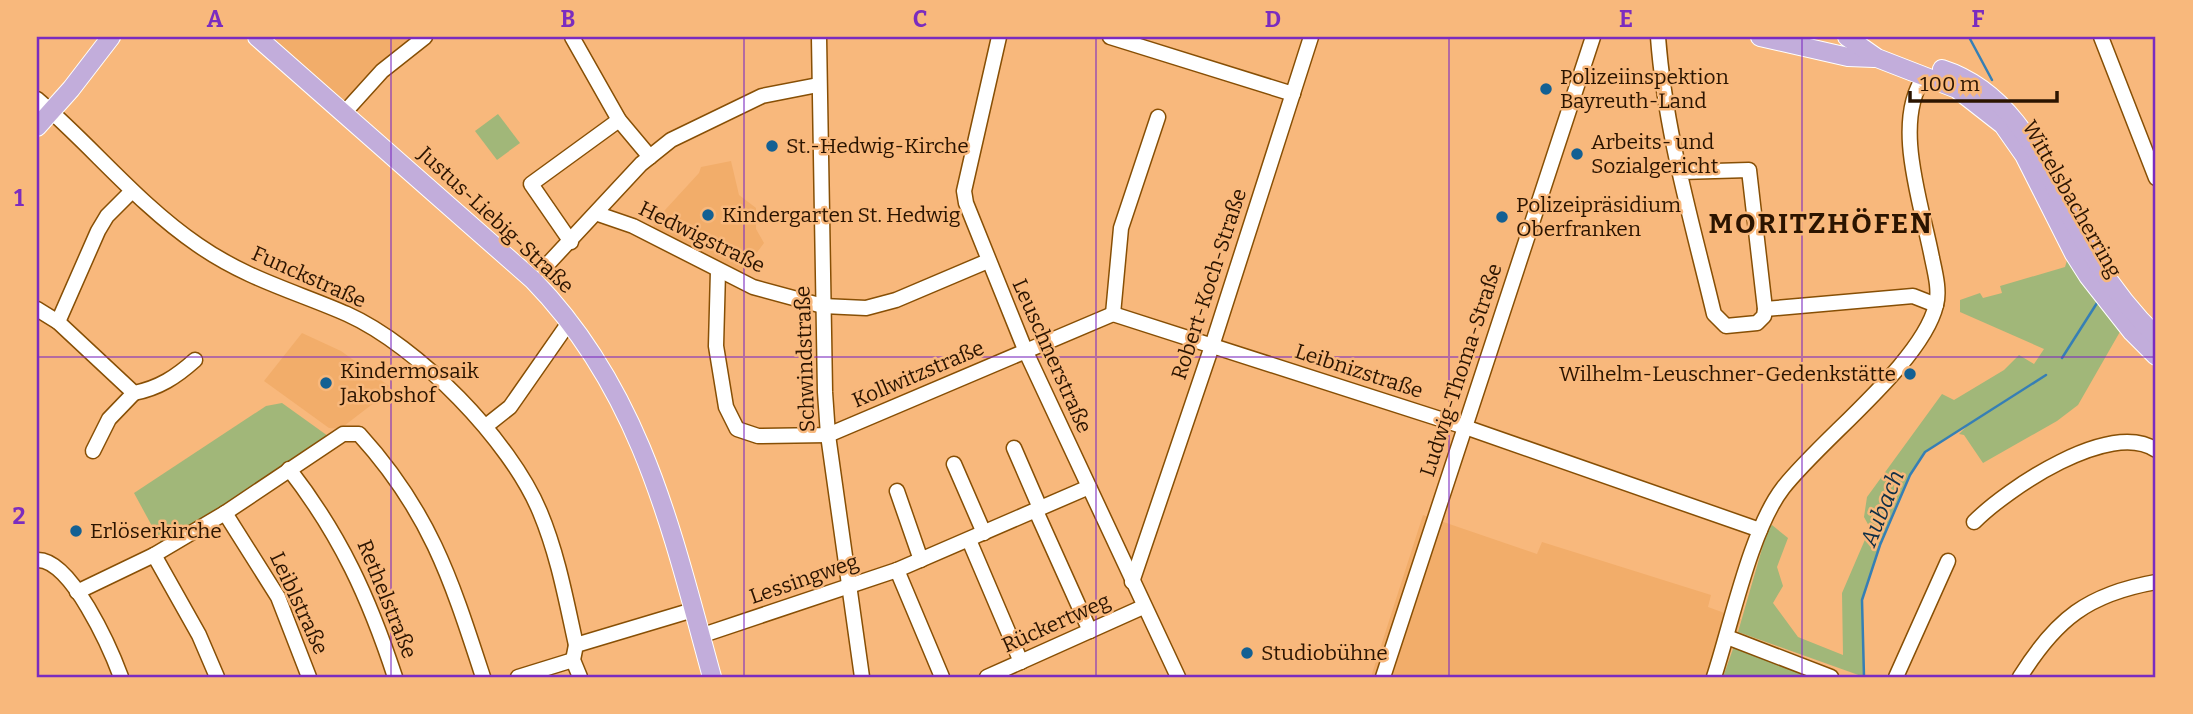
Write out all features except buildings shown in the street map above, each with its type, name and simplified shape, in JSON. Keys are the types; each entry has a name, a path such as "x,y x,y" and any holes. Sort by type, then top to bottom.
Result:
{"main road":[{"path":"37,127 111,37"},
{"name":"Justus-Liebig-Straße","path":"257,37 533,280 570,321 597,360 636,432 666,511 712,677"},
{"path":"1760,37 1848,57 1877,58"},
{"path":"1812,48 1829,37"},
{"name":"Wittelsbacherring","path":"1847,37 1877,58 1946,83 1973,100 2011,136 2035,174 2074,254 2124,323 2156,356"},
{"name":"Wittelsbacherring","path":"1897,64 1918,63 1950,72 1980,88 2000,105 2034,147 2097,263 2156,336"}],"street":[{"path":"344,113 382,71 425,37"},
{"path":"572,37 620,120 650,157"},
{"name":"Schwindstraße","path":"819,37 828,435 862,677"},
{"name":"Leuschnerstraße","path":"999,37 964,191 988,261 1026,352 1178,677"},
{"path":"1110,37 1293,94"},
{"name":"Robert-Koch-Straße","path":"1132,582 1212,346 1311,37"},
{"name":"Ludwig-Thoma-Straße","path":"1383,677 1593,37"},
{"path":"1658,37 1662,98 1714,314 1726,326 1757,323 1764,316 1765,309 1749,170 1680,172"},
{"path":"2101,37 2156,178"},
{"path":"1714,677 1760,530 1782,489 1916,347 1936,305 1936,278 1908,124 1912,96 1924,77"},
{"path":"533,280 650,157 671,140 740,104 762,96 818,85"},
{"name":"Funckstraße","path":"37,99 132,191 197,245 258,281 349,315 415,358 486,426 540,511 559,568 580,677"},
{"path":"1026,352 1113,314 1121,228 1157,117"},
{"path":"571,242 531,184 620,120"},
{"path":"58,322 98,231 107,216 132,191"},
{"name":"Hedwigstraße","path":"598,214 665,241 753,287 823,306 866,308 896,300 988,261"},
{"name":"Kollwitzstraße","path":"718,271 716,346 722,386 732,423 747,434 828,435 1026,352"},
{"path":"1765,309 1913,296 1936,305"},
{"path":"37,309 58,322 134,393"},
{"name":"Leibnizstraße","path":"1113,314 1465,427 1760,530"},
{"path":"486,426 510,407 570,321"},
{"path":"93,452 110,419 134,393 152,389 178,376 195,360"},
{"path":"76,592 153,555 225,513 343,434 359,434 385,463 428,530 456,590 482,677"},
{"path":"1974,522 2019,484 2073,457 2127,443 2148,445 2156,450"},
{"path":"1014,448 1090,631"},
{"path":"954,464 984,533"},
{"name":"Rethelstraße","path":"289,469 340,540 361,583 396,677"},
{"name":"Lessingweg","path":"700,636 897,570 1089,487"},
{"path":"897,491 921,560"},
{"name":"Leiblstraße","path":"225,513 278,597 309,677"},
{"path":"969,540 1021,662"},
{"path":"1121,556 1144,544"},
{"path":"153,555 199,635 217,677"},
{"path":"37,560 51,563 76,592 100,629 115,674"},
{"path":"1896,677 1948,561"},
{"path":"897,570 942,677"},
{"path":"2020,677 2051,631 2073,613 2117,590 2156,582"},
{"name":"Rückertweg","path":"987,677 1143,607"},
{"path":"518,677 574,653 693,610"},
{"path":"1727,637 1831,677"}],"shaded area":[{"path":"266,37 416,37 385,59 343,104"},
{"name":"Kindergarten St. Hedwig","path":"731,161 739,195 756,208 756,229 764,243 740,275 653,230 654,222 699,173 701,167"},
{"name":"Kindermosaik Jakobshof","path":"302,333 341,351 389,386 379,399 340,429 329,428 264,381"},
{"path":"1423,515 1537,554 1542,542 1711,595 1708,607 1741,619 1723,677 1371,677"}],"green space":[{"path":"498,114 520,143 497,160 475,131"},
{"path":"2068,257 2121,330 2078,405 2057,421 1983,463 1964,435 1959,434 1968,425 1925,452 1910,475 1880,545 1862,600 1864,677 1738,632 1768,528 1772,525 1788,538 1777,567 1783,586 1773,603 1798,637 1843,655 1842,593 1870,528 1864,517 1867,497 1942,394 1954,400 2004,370 2019,355 2034,364 2044,349 1960,312 1960,300 1980,293 1983,298 2002,293 2000,286 2065,267"},
{"path":"282,403 328,436 165,550 134,493 266,406"},
{"path":"1734,646 1814,677 1723,677"}],"waterway":[{"path":"1969,37 1992,80"},
{"name":"Aubach","path":"2062,358 2097,303"},
{"name":"Aubach","path":"1864,677 1862,600 1880,545 1910,475 1925,452 2046,375"}],"place":[{"name":"Polizeiinspektion Bayreuth-Land","path":"1546,89"},
{"name":"St.-Hedwig-Kirche","path":"772,146"},
{"name":"Arbeits- und Sozialgericht","path":"1577,154"},
{"name":"Kindergarten St. Hedwig","path":"708,215"},
{"name":"Polizeipräsidium Oberfranken","path":"1502,217"},
{"name":"Wilhelm-Leuschner-Gedenkstätte","path":"1910,374"},
{"name":"Kindermosaik Jakobshof","path":"326,383"},
{"name":"Erlöserkirche","path":"76,531"},
{"name":"Studiobühne","path":"1247,653"}],"district":[{"name":"MORITZHÖFEN","path":"1821,223"}]}
